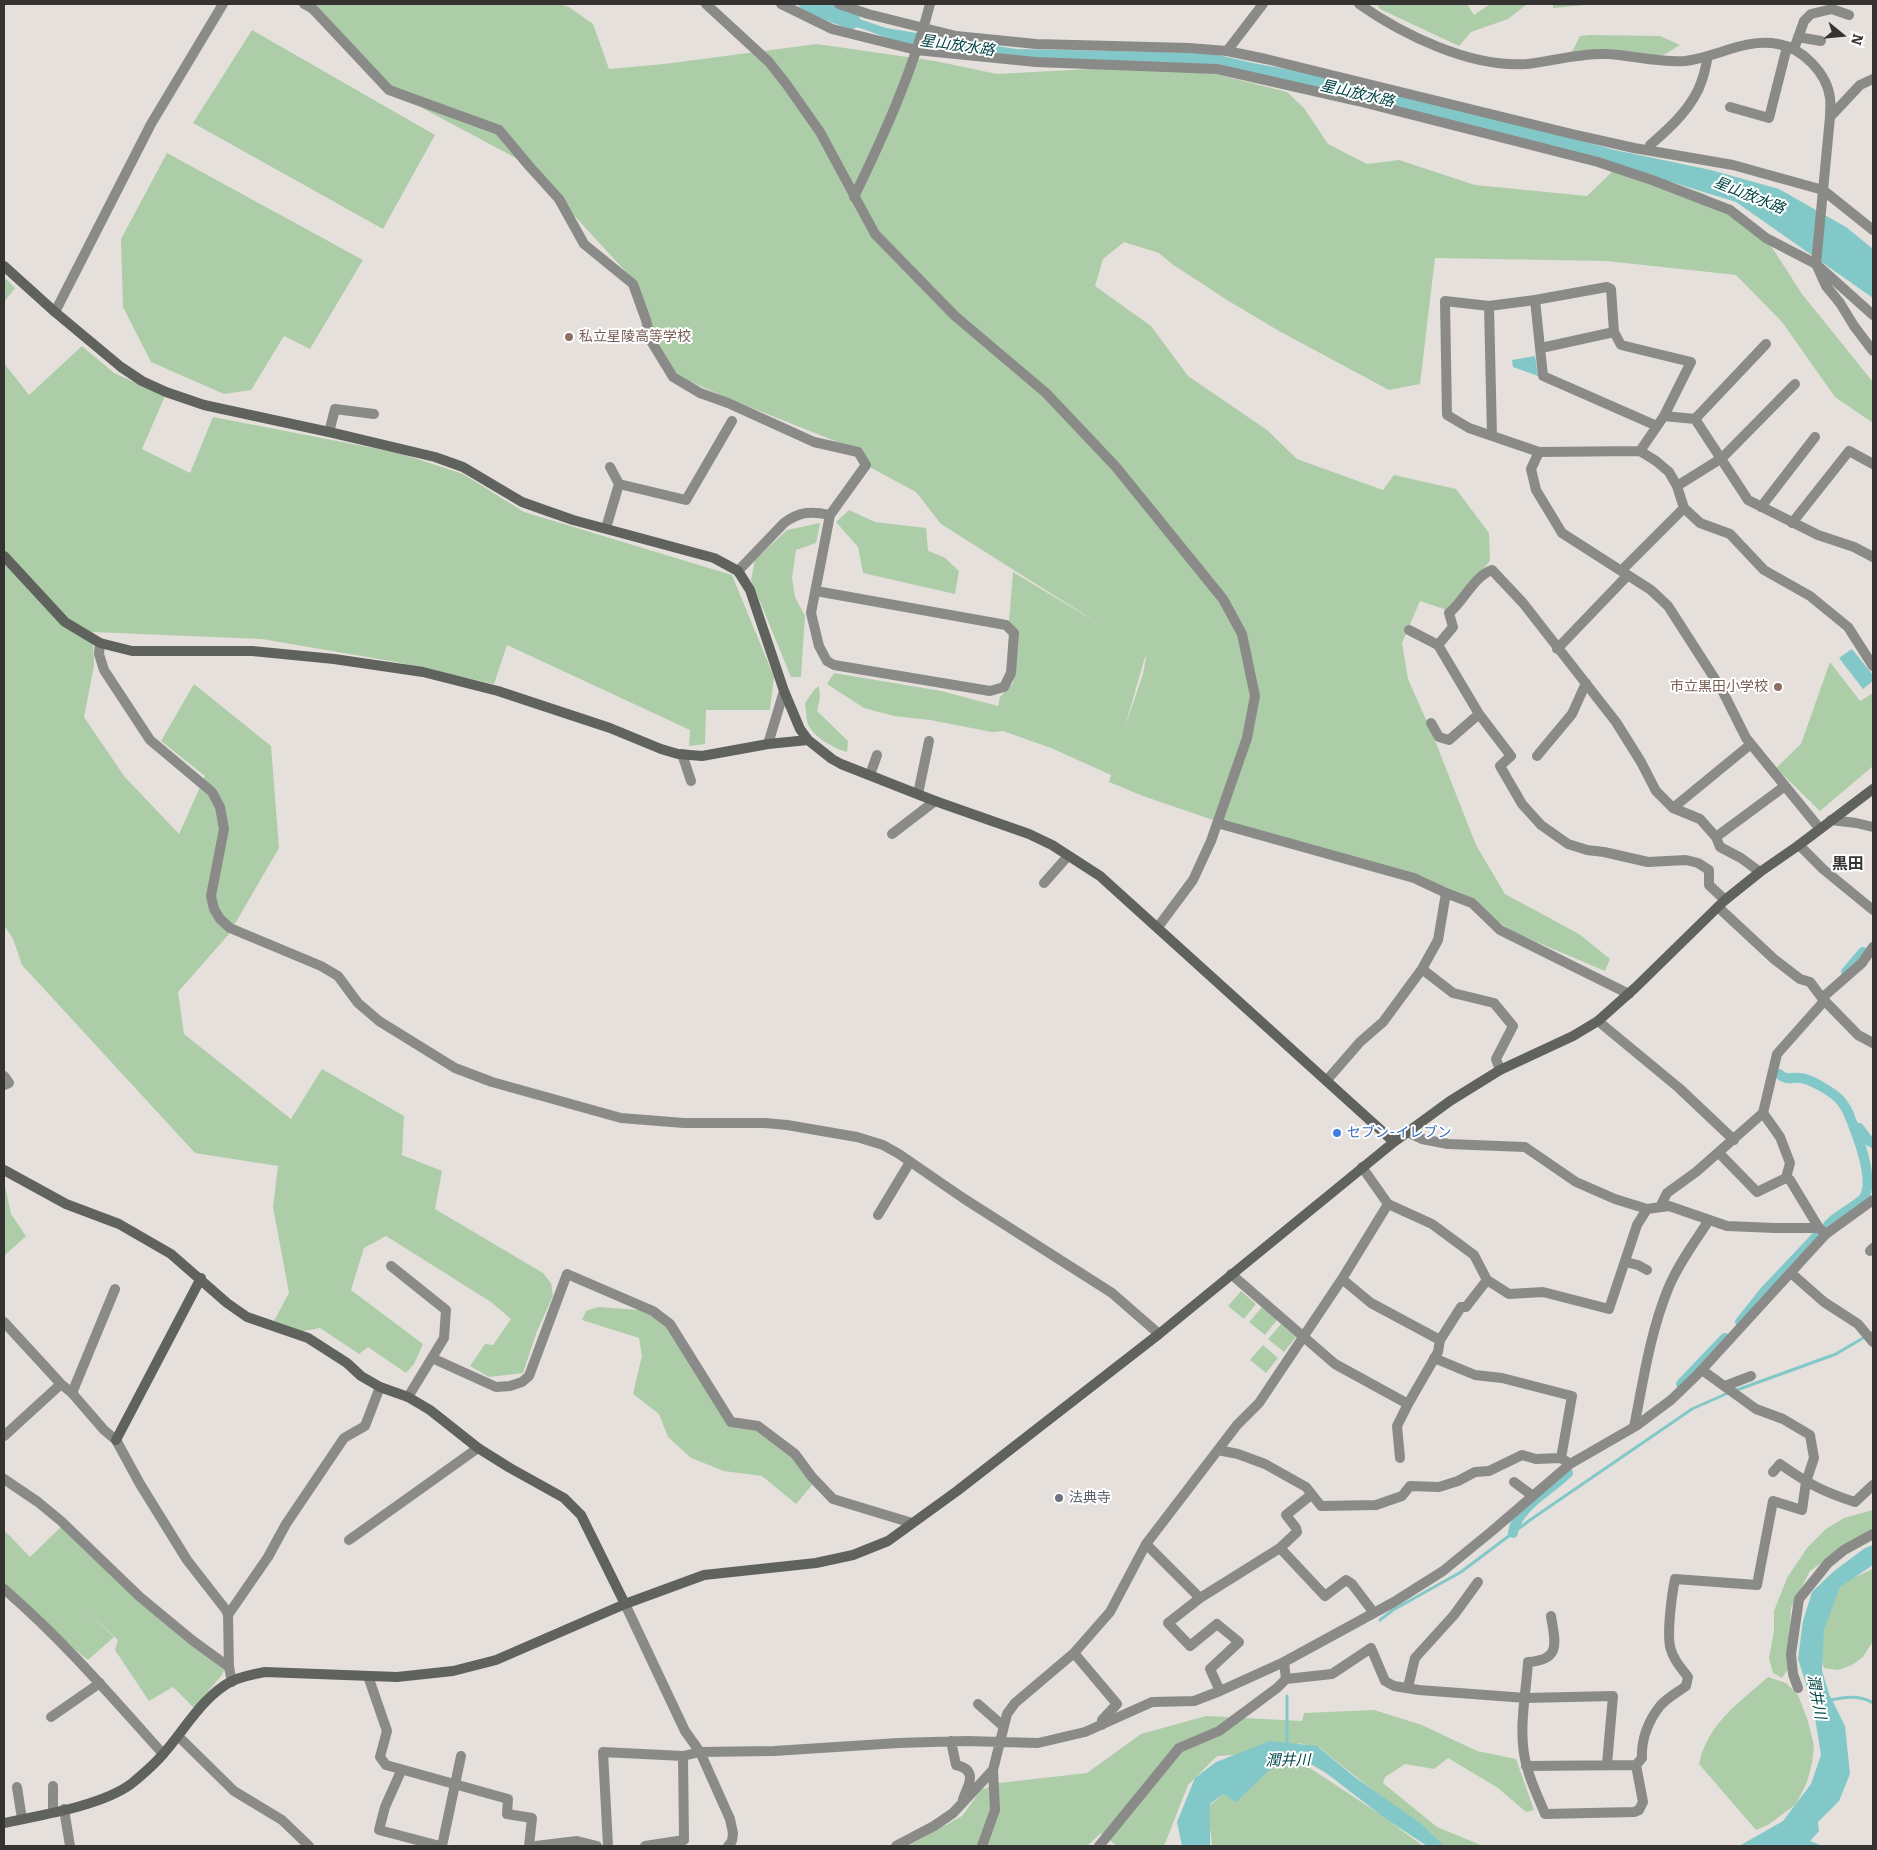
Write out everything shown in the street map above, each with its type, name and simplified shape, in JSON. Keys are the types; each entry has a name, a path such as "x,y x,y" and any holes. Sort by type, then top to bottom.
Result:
{"street":[{"path":"55,312 151,124 223,4"},
{"path":"304,4 314,9 389,90 499,130 559,199 584,244 633,284 652,340 673,377 700,394 728,403 814,442 858,452 866,465 830,515 816,591 812,613 819,646 827,661 834,665 990,691 1004,687 1011,673 1014,634 1006,625 816,591"},
{"path":"706,4 769,62 787,85 820,132 875,234 948,309 1046,393 1116,467 1223,599 1242,634 1255,696 1247,738 1211,841 1193,880 1158,927"},
{"path":"781,4 832,29 916,50 1036,62 1217,69 1358,101 1598,162 1652,180 1730,210 1766,238 1816,264 1873,315"},
{"path":"839,4 868,14 956,36 992,41 1189,48 1227,51 1266,59 1572,134 1733,165 1823,190 1873,230"},
{"path":"854,197 878,148 916,50 930,4"},
{"path":"1227,51 1263,4"},
{"path":"1359,4 1380,19 1451,53 1484,61 1526,64 1600,54 1661,61 1685,61 1748,44 1778,44 1804,56 1820,73 1830,97 1830,117 1816,264 1826,286 1873,351"},
{"path":"1730,107 1769,118 1790,48 1798,37 1804,21 1810,14 1824,8 1832,8 1849,15"},
{"path":"1798,37 1820,41"},
{"path":"1649,150 1650,144 1669,129 1688,105 1702,81 1708,56"},
{"path":"1830,117 1860,85 1873,79"},
{"path":"4,266 120,367 166,392 204,405 435,457 463,467 522,502 573,520 714,558 738,571 750,590 784,692 800,729 808,740 832,759 935,801 1029,834 1052,845 1100,876 1394,1142"},
{"path":"1640,452 1664,416 1691,362 1621,345 1614,332 1611,289 1606,287 1489,306 1445,301 1447,415 1469,428 1539,452 1640,452 1656,461 1669,472 1677,486 1684,508 1700,523 1730,534 1764,570 1810,596 1848,627 1873,664"},
{"path":"1535,300 1543,376 1657,426"},
{"path":"1489,306 1492,436"},
{"path":"1541,348 1614,332"},
{"path":"1695,419 1766,344"},
{"path":"1677,486 1722,458 1795,384"},
{"path":"328,432 335,409 374,414"},
{"path":"1664,416 1695,419 1748,500 1792,523 1873,557"},
{"path":"619,484 686,500 732,421"},
{"path":"1761,507 1815,437"},
{"path":"1792,523 1850,451 1873,464"},
{"path":"1539,452 1531,469 1536,490 1562,533 1651,590 1668,606 1713,675 1746,738 1820,829"},
{"path":"606,528 619,484 610,467"},
{"path":"1556,649 1684,508"},
{"path":"738,571 792,517 814,511 830,515"},
{"path":"4,556 65,622 100,643 132,651 252,651 334,659 422,672 498,691 610,728 662,749 682,754 702,756 768,744 808,740"},
{"path":"1438,645 1452,627 1449,613 1457,607 1484,573 1492,570 1523,603 1556,649 1586,683 1616,722 1641,762 1656,791 1673,808 1700,819 1716,836 1720,847 1742,858 1760,872"},
{"path":"1409,630 1438,645 1479,714 1512,756 1500,766 1522,804 1541,825 1568,844 1587,850 1648,862 1686,860 1698,863 1709,870 1709,885 1722,903 1774,959 1800,979 1810,982 1823,999 1858,1035 1873,1043"},
{"path":"100,643 99,654 104,670 150,740 212,792 220,807 224,829 212,896 214,908 220,919 230,928 321,966 338,976 358,1003 379,1021 455,1068 492,1082 621,1118 684,1123 765,1123 787,1125 858,1137 883,1145 1112,1293 1159,1334"},
{"path":"1537,756 1572,714 1586,683"},
{"path":"768,744 784,692"},
{"path":"1431,723 1440,737 1449,740 1479,714"},
{"path":"918,794 929,741"},
{"path":"1673,808 1751,744"},
{"path":"682,754 690,781"},
{"path":"870,775 877,755"},
{"path":"1716,836 1785,786"},
{"path":"4,1823 53,1812 107,1796 130,1784 163,1754 207,1700 232,1682 249,1675 265,1672 396,1677 452,1671 496,1660 625,1604 704,1575 816,1563 853,1555 888,1541 957,1491 1159,1334 1407,1132 1450,1101 1500,1070 1573,1036 1598,1021 1629,994 1722,903 1760,872 1873,789"},
{"path":"892,834 935,801"},
{"path":"1831,820 1873,827"},
{"path":"1217,823 1414,878 1472,903 1500,930 1629,994"},
{"path":"1799,845 1823,869 1873,910"},
{"path":"1044,883 1068,856"},
{"path":"1327,1080 1360,1042 1383,1022 1422,969 1438,940 1446,893"},
{"path":"1660,1207 1667,1193 1719,1153 1763,1113 1777,1054 1823,999 1862,963 1873,947"},
{"path":"1422,969 1453,993 1494,1003 1513,1026 1496,1059 1500,1070"},
{"path":"1598,1021 1679,1088 1734,1140"},
{"path":"4,1076 9,1082 4,1085"},
{"path":"1719,1153 1757,1192 1786,1178 1790,1163 1780,1137 1763,1113"},
{"path":"1407,1132 1422,1139 1448,1144 1526,1147 1576,1182 1615,1199 1647,1209 1669,1206 1727,1226 1822,1231"},
{"path":"878,1215 910,1162"},
{"path":"1362,1167 1388,1204 1432,1224 1474,1256 1486,1280 1509,1294 1543,1292 1609,1309 1637,1225 1647,1209"},
{"path":"4,1170 66,1204 119,1224 171,1254 201,1278 227,1304 247,1317 308,1338 347,1363 361,1376 408,1397 430,1410 478,1448 564,1498 581,1515 684,1731 700,1752 730,1819 733,1833 732,1841 728,1846"},
{"path":"1786,1178 1790,1180 1822,1231"},
{"path":"608,1846 603,1752 683,1756 700,1752 774,1751 951,1741 1038,1743 1085,1732 1152,1702 1194,1701 1284,1662 1394,1602 1442,1571 1533,1496 1565,1461 1634,1428 1671,1400 1702,1370 1791,1273 1822,1231 1873,1200"},
{"path":"896,1846 934,1826 953,1813 993,1770 1007,1714 1015,1703 1074,1653 1110,1612 1146,1544 1237,1425 1259,1402 1342,1279 1388,1204"},
{"path":"1634,1428 1652,1343 1668,1289 1680,1264 1709,1220"},
{"path":"1625,1262 1638,1265 1647,1270"},
{"path":"391,1266 446,1310 444,1338 408,1397"},
{"path":"1791,1273 1824,1302 1858,1324 1873,1342"},
{"path":"432,1358 496,1387 510,1386 522,1382 529,1376 568,1274 653,1311 670,1324 731,1422 758,1426 795,1454 812,1477 833,1499 912,1523"},
{"path":"1231,1274 1335,1364 1408,1404"},
{"path":"116,1440 201,1278"},
{"path":"1342,1279 1370,1303 1440,1340"},
{"path":"1400,1458 1397,1426 1438,1352 1440,1340 1461,1308 1466,1307 1486,1280"},
{"path":"72,1393 115,1289"},
{"path":"4,1322 61,1384 72,1393 104,1430 116,1440 140,1484 187,1560 218,1597 228,1615 229,1667 232,1682"},
{"path":"1434,1358 1475,1375 1502,1378 1572,1396 1565,1461"},
{"path":"1526,1766 1636,1764 1642,1758 1641,1745 1646,1731 1661,1705 1686,1686 1688,1677 1676,1662 1670,1648 1670,1601 1675,1579 1757,1585 1773,1501 1802,1510 1806,1482 1814,1458 1810,1436 1783,1419 1756,1408 1702,1370"},
{"path":"1726,1387 1751,1376"},
{"path":"4,1436 61,1384"},
{"path":"228,1615 268,1557 286,1524 344,1438 365,1426 380,1386"},
{"path":"349,1540 478,1448"},
{"path":"1218,1450 1238,1454 1265,1464 1306,1487 1321,1506 1376,1505 1402,1496 1410,1486 1439,1487 1458,1481 1475,1472 1490,1471 1522,1456 1565,1461"},
{"path":"1773,1472 1780,1464 1806,1482 1829,1494 1855,1502 1873,1485"},
{"path":"4,1479 62,1521 147,1603 229,1667"},
{"path":"1514,1482 1533,1496"},
{"path":"1220,1691 1210,1669 1238,1642 1217,1624 1190,1646 1168,1624 1200,1598 1280,1548 1298,1532 1286,1515 1311,1495"},
{"path":"1798,1688 1793,1674 1791,1654 1799,1599 1828,1563 1844,1550 1873,1534"},
{"path":"1146,1544 1200,1598"},
{"path":"1280,1548 1325,1596 1346,1580 1352,1584 1374,1613"},
{"path":"1408,1687 1415,1658 1454,1615 1478,1582"},
{"path":"4,1589 51,1631 163,1754"},
{"path":"1552,1616 1555,1647 1551,1655 1542,1661 1528,1662 1526,1698 1523,1707 1522,1736 1526,1766 1545,1814 1634,1812 1639,1810 1643,1802 1636,1764"},
{"path":"1099,1846 1179,1748 1219,1731 1286,1679 1332,1674 1371,1648 1385,1680 1394,1686 1419,1690 1526,1698 1613,1696 1607,1764"},
{"path":"1074,1653 1117,1704 1102,1720 1102,1725"},
{"path":"1284,1662 1286,1679"},
{"path":"368,1676 387,1731 380,1757 386,1765 401,1771 508,1798 508,1814 532,1818 529,1846"},
{"path":"51,1717 100,1683"},
{"path":"978,1704 1003,1726"},
{"path":"178,1736 234,1791 282,1820 309,1846"},
{"path":"951,1741 956,1765 964,1767 969,1772 971,1779 960,1805"},
{"path":"401,1771 385,1807 379,1830 416,1844 441,1846 461,1756"},
{"path":"645,1846 684,1840 683,1756"},
{"path":"982,1846 996,1810 993,1770"},
{"path":"53,1786 53,1812"},
{"path":"17,1787 22,1819"},
{"path":"64,1809 70,1846"},
{"path":"536,1846 577,1841 597,1846"}],"green space":[{"path":"299,4 559,4 569,7 593,24 609,69 664,64 817,44 935,61 997,74 1145,66 1208,72 1287,92 1304,108 1328,144 1367,164 1399,160 1475,185 1587,196 1619,165 1705,194 1766,238 1802,294 1873,382 1873,423 1835,397 1782,322 1736,275 1607,261 1435,258 1420,384 1389,390 1279,331 1227,300 1172,264 1159,253 1124,242 1103,259 1095,286 1151,326 1188,376 1267,430 1297,459 1383,490 1394,475 1456,489 1489,533 1490,561 1447,610 1420,601 1402,643 1408,679 1432,733 1476,845 1505,894 1579,934 1610,959 1605,971 1513,932 1458,893 1242,830 1143,796 1109,782 1111,775 1051,748 1003,731 992,732 930,720 894,716 864,708 827,684 834,673 941,691 998,706 1000,697 1013,683 1013,628 1009,621 1013,572 1101,625 941,524 916,492 866,465 860,451 677,376 656,349 637,284 527,164 383,87 369,65","holes":["1146,657 1143,674 1125,727"]},
{"path":"1377,4 1467,4 1474,15 1490,4 1527,4 1508,19 1471,32 1459,46 1380,9"},
{"path":"1553,4 1595,4 1553,8"},
{"path":"252,30 435,135 383,229 193,123"},
{"path":"1580,36 1660,36 1680,45 1662,56 1567,54 1573,50"},
{"path":"167,153 363,260 310,349 284,336 251,390 224,394 151,362 123,307 121,239"},
{"path":"4,277 15,288 4,302"},
{"path":"82,346 114,373 165,396 142,449 190,473 213,417 399,453 463,474 524,512 732,575 774,677 770,710 706,710 705,744 689,746 690,730 507,645 494,684 396,662 262,639 93,632 94,666 84,717 124,776 179,834 205,776 161,741 194,684 271,746 279,848 229,934 178,992 184,1034 291,1119 322,1069 404,1116 402,1155 442,1171 435,1209 543,1273 551,1283 553,1296 537,1331 523,1373 489,1377 470,1366 485,1344 493,1345 511,1319 491,1302 386,1236 364,1248 351,1290 423,1344 414,1364 406,1373 368,1347 359,1354 320,1328 303,1331 274,1321 289,1293 273,1207 278,1166 195,1153 22,965 13,939 4,925 4,363 29,395"},
{"path":"849,510 875,522 926,528 928,551 944,557 959,571 955,594 863,573 858,547 836,522"},
{"path":"820,523 816,543 796,550 792,578 795,597 805,616 801,677 791,677 751,580 755,560 787,530"},
{"path":"1830,662 1860,701 1873,693 1873,766 1820,811 1776,768 1801,744"},
{"path":"819,686 820,698 817,711 848,741 847,752 836,748 820,738 808,724 805,703"},
{"path":"4,1181 11,1214 26,1236 4,1256"},
{"path":"1241,1291 1256,1304 1244,1319 1228,1306"},
{"path":"598,1307 653,1311 673,1330 731,1422 758,1426 817,1479 796,1504 762,1476 724,1471 691,1458 668,1437 659,1414 633,1394 642,1356 639,1338 582,1320 586,1311"},
{"path":"1262,1307 1277,1320 1265,1335 1249,1322"},
{"path":"1281,1324 1296,1337 1284,1352 1268,1339"},
{"path":"1263,1345 1278,1358 1266,1373 1250,1360"},
{"path":"1873,1510 1873,1532 1844,1547 1810,1571 1791,1608 1788,1669 1782,1678 1773,1673 1769,1658 1774,1631 1774,1611 1787,1578 1807,1548 1826,1529 1844,1518"},
{"path":"62,1526 153,1612 224,1670 222,1675 194,1708 173,1687 149,1701 115,1650 118,1640 83,1607 114,1637 88,1660 4,1593 4,1532 30,1557"},
{"path":"1873,1569 1873,1641 1863,1657 1852,1665 1838,1670 1824,1668 1819,1651 1822,1617 1835,1586"},
{"path":"1768,1677 1786,1683 1798,1695 1808,1721 1814,1746 1807,1782 1796,1804 1768,1825 1756,1830 1699,1764 1709,1737 1717,1726 1735,1706"},
{"path":"1374,1710 1422,1725 1477,1751 1516,1759 1534,1810 1526,1812 1498,1788 1448,1758 1434,1769 1405,1764 1385,1777 1383,1783 1437,1827 1483,1846 1443,1846 1320,1748 1298,1743 1296,1751 1217,1756 1188,1785 1164,1846 1117,1846 1101,1833 1087,1846 908,1846 962,1816 981,1790 999,1783 1087,1773 1141,1734 1206,1716 1302,1721 1304,1713"},
{"path":"1275,1765 1307,1766 1378,1813 1423,1846 1212,1846 1208,1807 1223,1794 1236,1801"}],"water":[{"path":"833,10 886,28 1016,49 1210,53 1253,63 1374,85 1615,150 1711,170 1779,189 1846,227 1873,249 1873,298 1736,202 1652,176 1220,67 1033,60 906,45 863,29 821,18"},
{"path":"1535,356 1538,376 1513,367 1512,360"},
{"path":"1852,649 1873,675 1873,681 1863,689 1839,658"},
{"name":"潤井川","path":"1873,1545 1873,1565 1840,1587 1824,1630 1822,1671 1829,1694 1845,1726 1850,1774 1839,1801 1818,1822 1819,1831 1810,1841 1823,1846 1739,1846 1783,1821 1811,1784 1821,1755 1813,1706 1798,1659 1803,1621 1812,1592 1834,1571 1865,1548"},
{"name":"潤井川","path":"1270,1741 1317,1746 1356,1778 1420,1823 1444,1846 1427,1846 1386,1819 1326,1773 1309,1763 1275,1765 1236,1802 1223,1794 1210,1804 1210,1846 1182,1846 1177,1822 1195,1778 1216,1762"}],"waterway":[{"name":"星山放水路","path":"808,4 851,20"},
{"path":"1846,972 1863,952"},
{"path":"1779,1074 1787,1078 1809,1080 1831,1092 1840,1100 1849,1114"},
{"path":"1828,1225 1863,1199 1867,1191 1868,1180 1863,1155 1847,1110"},
{"path":"1859,1128 1869,1141 1873,1143"},
{"path":"1740,1322 1764,1292 1816,1237"},
{"path":"1734,1391 1836,1354 1873,1332"},
{"path":"1681,1384 1725,1338"},
{"path":"1380,1620 1393,1610 1461,1572 1530,1520 1692,1409 1728,1393"},
{"path":"1513,1533 1520,1515 1568,1473"},
{"name":"潤井川","path":"1287,1696 1287,1745"},
{"name":"潤井川","path":"1828,1701 1851,1697 1868,1700 1873,1703"}],"place":[{"name":"私立星陵高等学校","path":"569,337"},
{"name":"市立黒田小学校","path":"1778,687"},
{"name":"セブン-イレブン","path":"1337,1133"},
{"name":"法典寺","path":"1059,1498"}],"district":[{"name":"黒田","path":"1848,865"}]}
